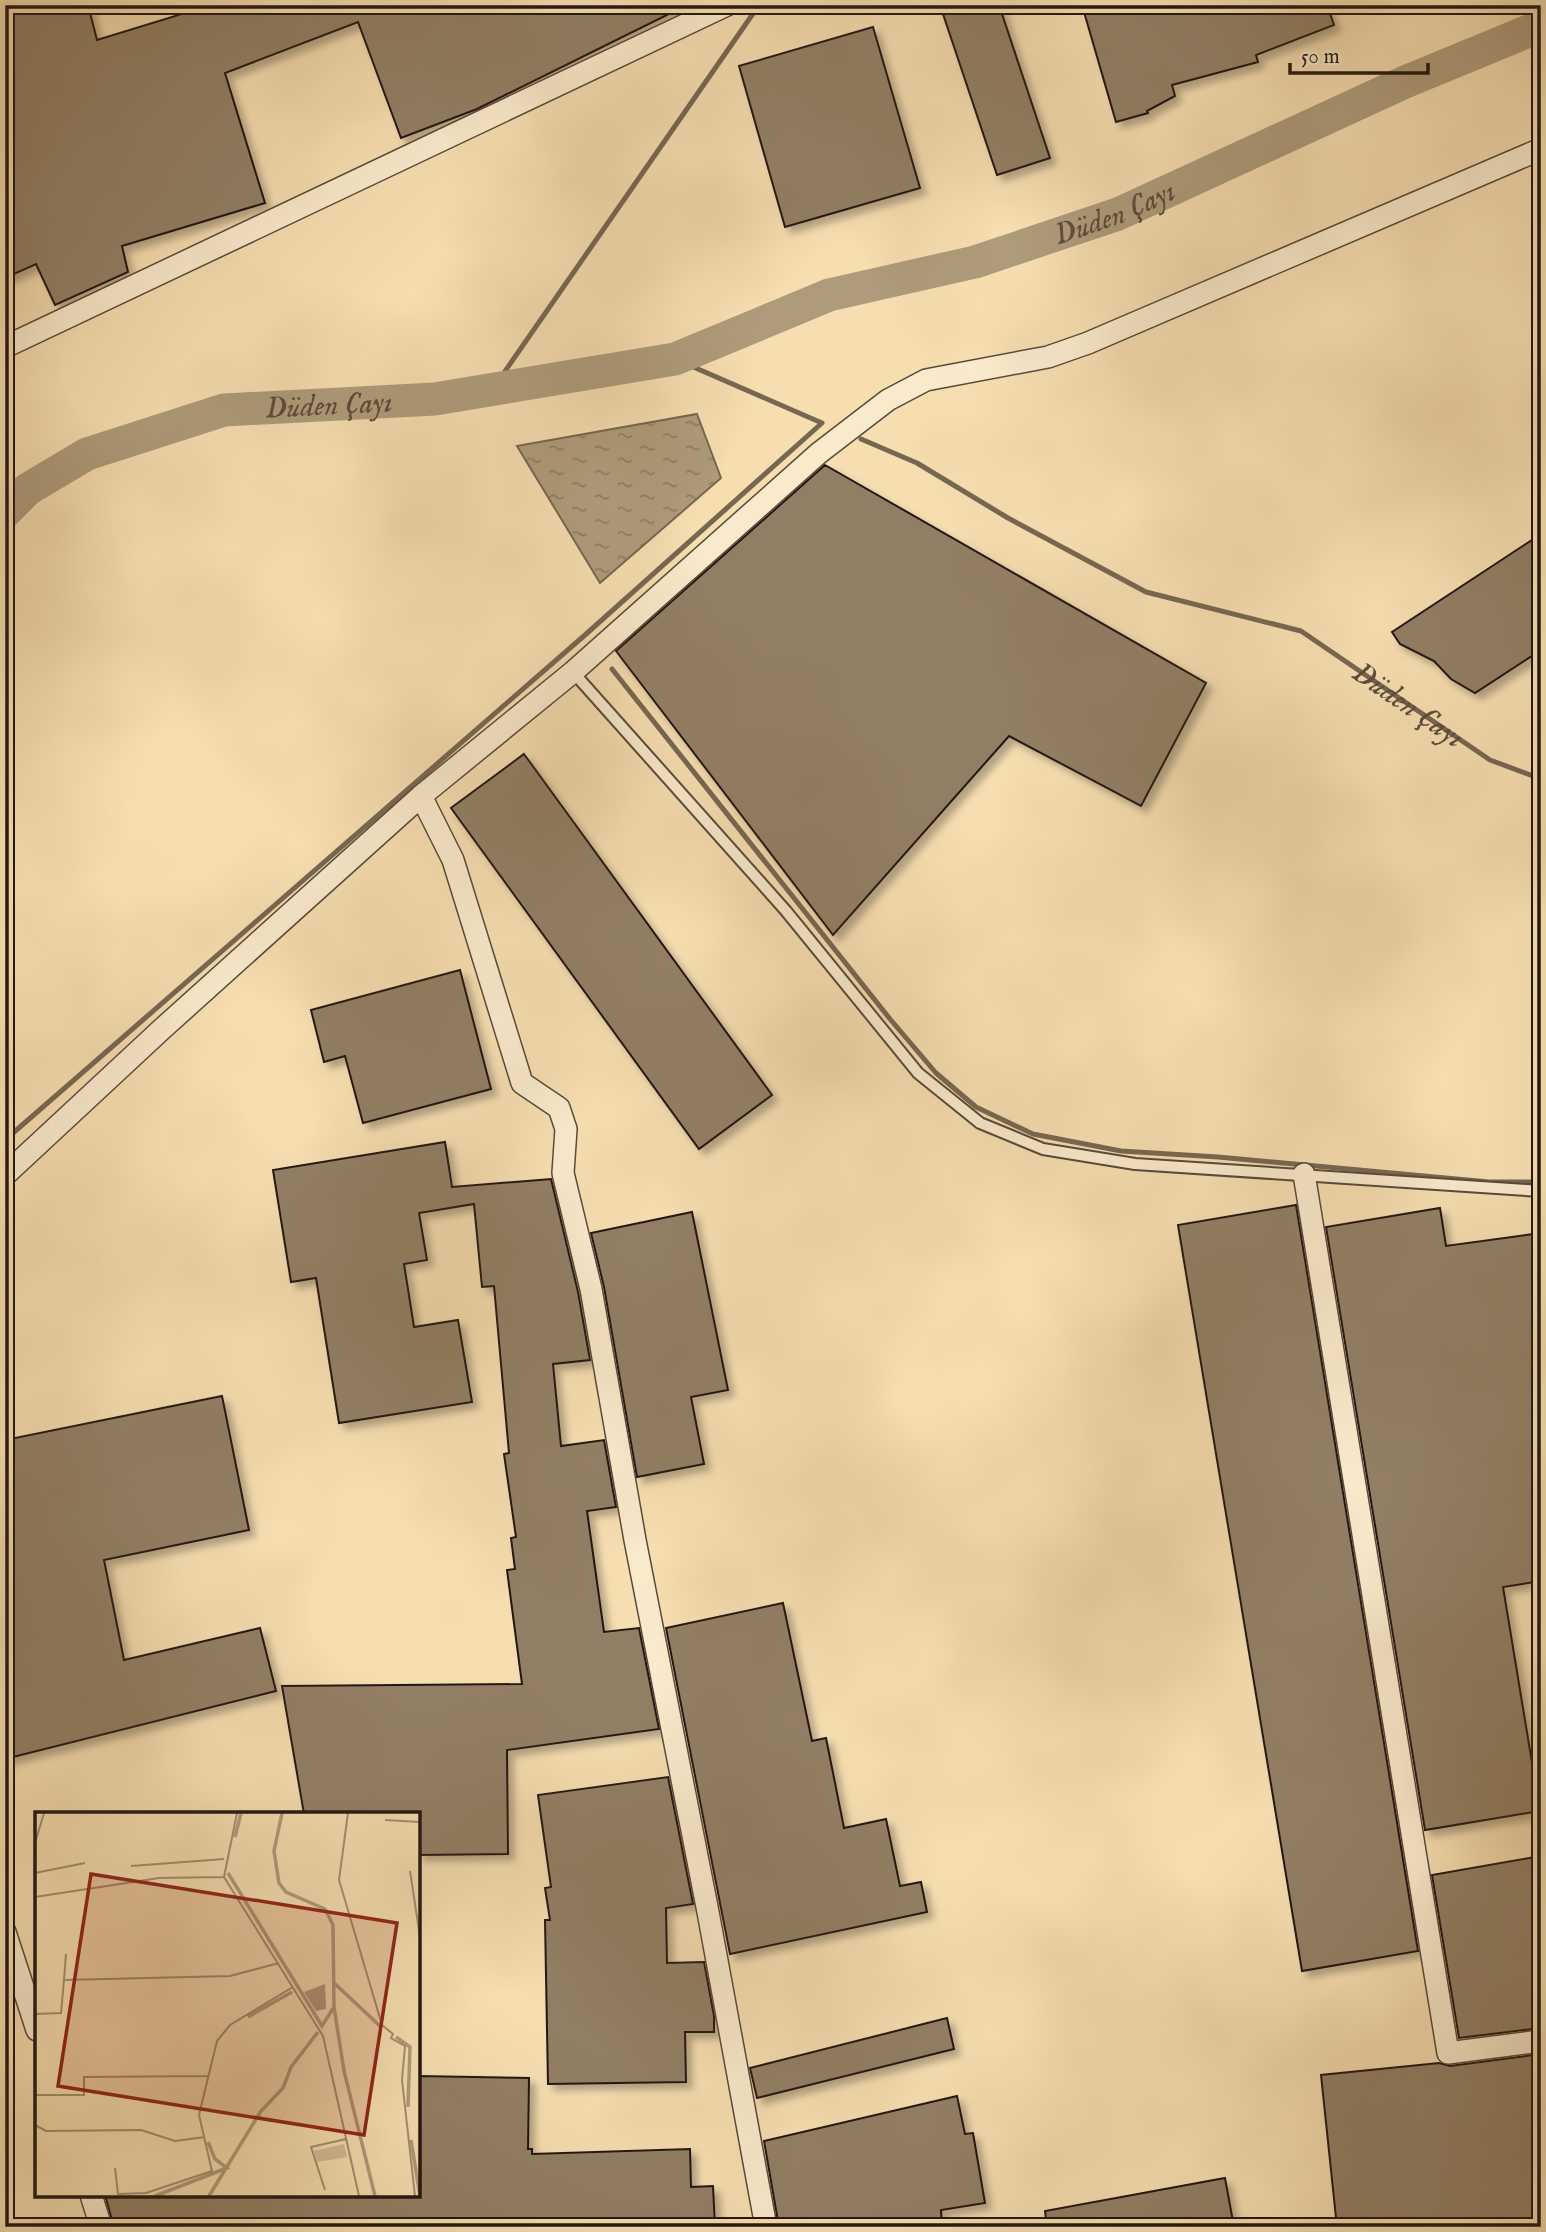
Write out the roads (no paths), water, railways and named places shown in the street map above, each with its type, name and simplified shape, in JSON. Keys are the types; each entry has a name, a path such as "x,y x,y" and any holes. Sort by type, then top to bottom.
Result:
{"street":[{"path":"5,347 727,5"},
{"path":"5,1175 162,1029 421,796 573,672 819,453 888,400 926,380 1048,357 1088,343 1541,149"},
{"path":"421,796 453,860 522,1083 559,1108 566,1129 563,1173 591,1289 635,1540 766,2227"},
{"path":"1304,1174 1448,2053 1541,2041"},
{"path":"5,1932 35,2024"},
{"path":"91,2197 101,2227"}],"lane":[{"path":"573,672 786,911 918,1073 980,1123 1042,1149 1135,1164 1541,1191"}],"water":[{"path":"697,414 721,478 600,583 517,446"}],"waterway":[{"path":"492,390 759,5"},
{"name":"Düden Çayı","path":"5,512 28,489 87,454 224,410 435,399 675,359 829,295 975,262 1118,214 1405,82 1541,26"},
{"path":"5,1140 585,635 822,423 675,359"},
{"name":"Düden Çayı","path":"861,439 917,463 1008,518 1146,592 1301,631 1490,760 1541,779"},
{"path":"612,669 890,1019 936,1073 976,1107 1033,1134 1121,1151 1218,1157 1489,1182 1541,1182"}]}
